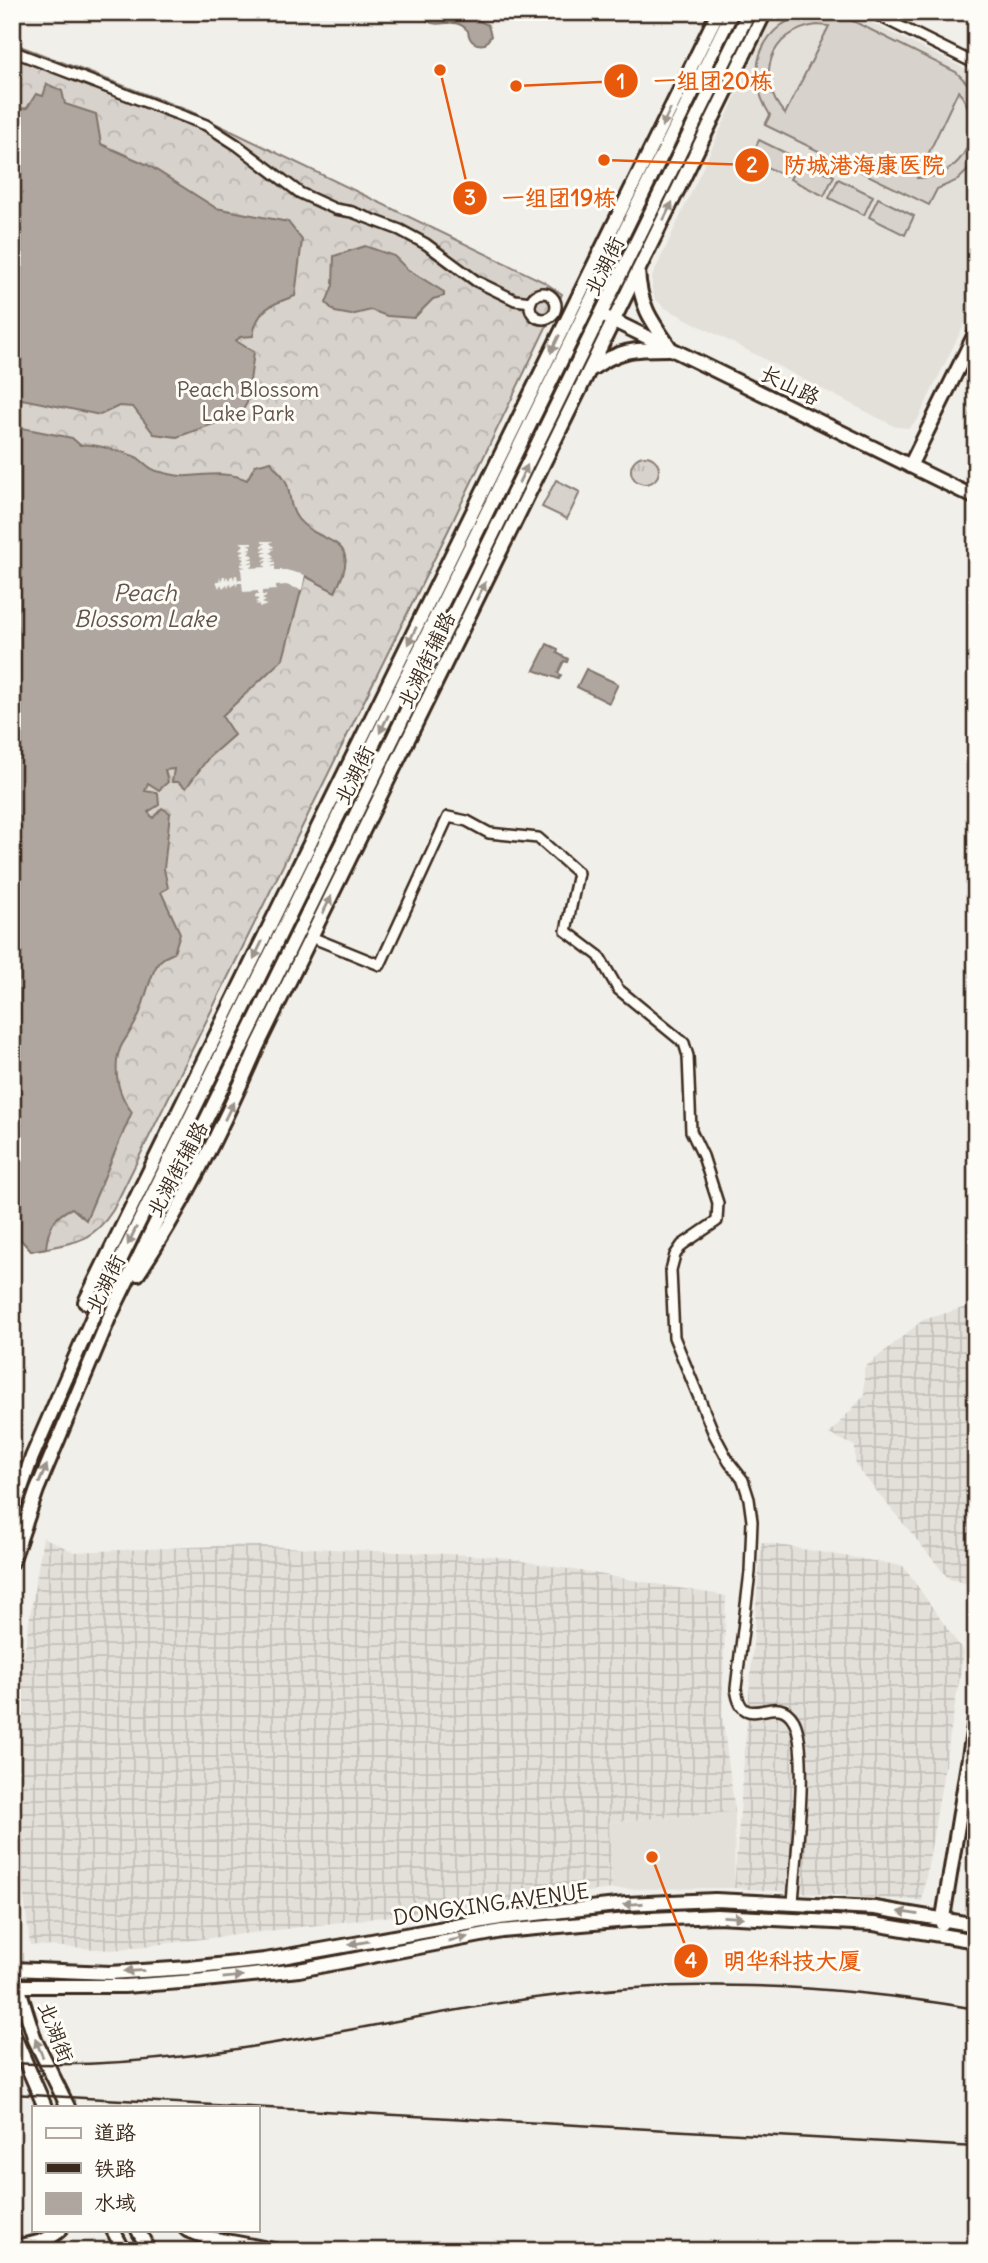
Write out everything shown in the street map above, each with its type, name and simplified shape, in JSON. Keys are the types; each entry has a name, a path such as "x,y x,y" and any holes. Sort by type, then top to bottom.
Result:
{"main road":[{"name":"北湖街辅路","path":"85,1302 718,12"},
{"name":"北湖街","path":"12,1514 32,1457 94,1314 733,12"},
{"path":"510,517 589,370 608,318 637,272 750,21 765,12"},
{"name":"北湖街","path":"12,1562 37,1490 109,1318 283,980 608,318 642,233 750,21"},
{"path":"642,233 637,272 641,297 647,315 672,349"},
{"name":"长山路","path":"586,311 608,318 976,498"},
{"path":"910,466 976,332"},
{"path":"589,370 611,355 622,352 634,349 672,349"},
{"path":"283,980 311,937 349,845"},
{"path":"941,1935 976,1716"},
{"name":"DONGXING AVENUE","path":"12,1969 110,1973 189,1968 265,1960 500,1918 626,1905 715,1900 875,1908 976,1925"},
{"name":"DONGXING AVENUE","path":"15,1986 124,1986 299,1970 502,1931 628,1920 730,1917 874,1924 976,1941"},
{"name":"北湖街","path":"12,1969 15,1986 35,2040 68,2106"},
{"name":"北湖街","path":"12,2031 45,2106"},
{"path":"12,2247 40,2242 58,2232"},
{"path":"114,2232 124,2251"},
{"path":"139,2232 149,2251"},
{"path":"192,2232 205,2237 279,2251"}],"street":[{"path":"871,12 976,64"},
{"path":"12,51 206,125 300,193 335,209 352,212 400,230 426,244 476,281 515,300 531,302"},
{"path":"539,294 548,294 554,299 556,308 550,317 538,318 531,310 531,302 539,294"},
{"path":"556,308 586,311"},
{"path":"311,937 380,965 448,817 467,821 489,834 538,838 578,873 566,931 599,956 618,989 684,1043 688,1056 691,1131 703,1156 718,1203 718,1221 682,1245 675,1255 671,1270 674,1338 714,1434 729,1462 743,1480 749,1499 752,1521 750,1572 737,1696 746,1712 775,1708 787,1712 795,1723 802,1757 793,1904"}],"shaded area":[{"path":"775,12 849,12 976,74 976,300 918,419 909,428 896,427 665,308 655,299 652,277"},
{"path":"976,1304 976,1572 972,1585 949,1579 855,1465 855,1446 829,1434 864,1396 864,1368 923,1320"},
{"path":"43,1537 74,1552 238,1545 492,1556 726,1596 722,1715 735,1812 609,1822 612,1889 112,1950 30,1945 12,1803 12,1725"},
{"path":"761,1542 903,1566 964,1652 922,1901 734,1888"},
{"path":"735,1812 734,1888 612,1889 609,1822"}],"green space":[{"path":"815,12 845,17 956,72 976,92 976,162 958,180 937,189 929,205 765,125 770,115 758,81 762,50 781,25 796,17","holes":["817,25 829,26 785,114 770,86 771,59 787,37 801,29","958,91 967,105 971,119 967,148 948,170 934,176 917,178"]},
{"name":"Peach Blossom Lake Park","path":"12,43 192,112 544,282 562,294 113,1210 96,1230 78,1241 31,1251 12,1230"},
{"path":"759,140 794,157 785,176 750,159"},
{"path":"800,160 834,176 824,196 790,179"},
{"path":"838,179 873,196 864,215 829,198"},
{"path":"878,198 914,216 905,235 869,217"},
{"path":"645,456 655,460 659,470 655,480 645,484 635,480 631,470 635,460"},
{"path":"556,480 580,492 567,519 542,507"}],"water":[{"path":"422,12 472,12 473,18 488,25 491,36 485,44 475,43 462,25 431,23"},
{"path":"47,84 62,91 65,104 96,114 101,144 148,165 216,208 288,222 302,240 295,296 267,309 258,319 253,336 240,337 236,341 254,352 247,403 235,423 216,423 177,437 154,434 133,407 119,406 100,415 12,397 12,110 27,108 36,94 43,96"},
{"path":"365,246 394,256 407,269 444,292 444,296 433,299 414,318 387,316 371,310 351,315 335,312 326,303 333,285 334,256"},
{"name":"Peach Blossom Lake","path":"12,426 72,438 80,445 118,451 138,458 154,470 178,476 210,474 247,480 255,465 271,461 286,482 292,508 298,519 307,528 337,544 346,560 335,592 305,576 283,659 222,716 234,735 209,757 186,788 178,782 172,782 174,769 165,770 168,782 159,790 148,783 145,791 158,793 159,805 148,812 153,818 162,808 170,813 164,869 168,888 161,892 180,933 174,953 157,965 137,1020 119,1051 118,1082 121,1095 132,1112 86,1220 72,1208 66,1211 53,1224 46,1248 31,1251 12,1230"},
{"path":"547,644 558,649 557,653 568,659 558,673 561,675 559,679 534,670"},
{"path":"586,669 618,684 609,703 577,687"}],"pier":[{"path":"262,541 273,541 270,543 274,547 270,549 274,549 270,553 274,556 270,558 275,560 270,562 275,564 271,567 305,575 302,590 286,585 276,586 276,590 262,591 262,595 266,597 262,599 266,601 262,603 267,605 259,608 259,605 255,604 259,603 255,602 259,599 255,598 258,591 243,592 242,583 238,583 236,587 236,583 232,587 230,583 228,588 227,584 223,588 221,584 219,588 216,581 219,581 220,576 221,581 223,576 225,580 227,576 229,580 233,576 234,580 235,575 238,580 242,579 241,568 246,567 241,566 245,559 241,557 245,555 240,553 245,550 240,549 244,545 240,542 252,542 247,544 252,546 247,549 252,550 248,554 253,555 248,559 253,559 248,563 253,563 249,568 267,567 263,565 267,557 263,554 267,552 262,552 266,548 262,545 266,543"}],"railway":[{"path":"12,2063 141,2061 271,2044 527,1999 640,1988 752,1986 808,1989 864,1993 976,2009"},
{"path":"12,2094 230,2106"},
{"path":"259,2108 976,2147"}],"place":[{"name":"一组团19栋","path":"440,70"},
{"name":"一组团20栋","path":"516,86"},
{"name":"防城港海康医院","path":"604,160"},
{"name":"明华科技大厦","path":"652,1857"}]}
